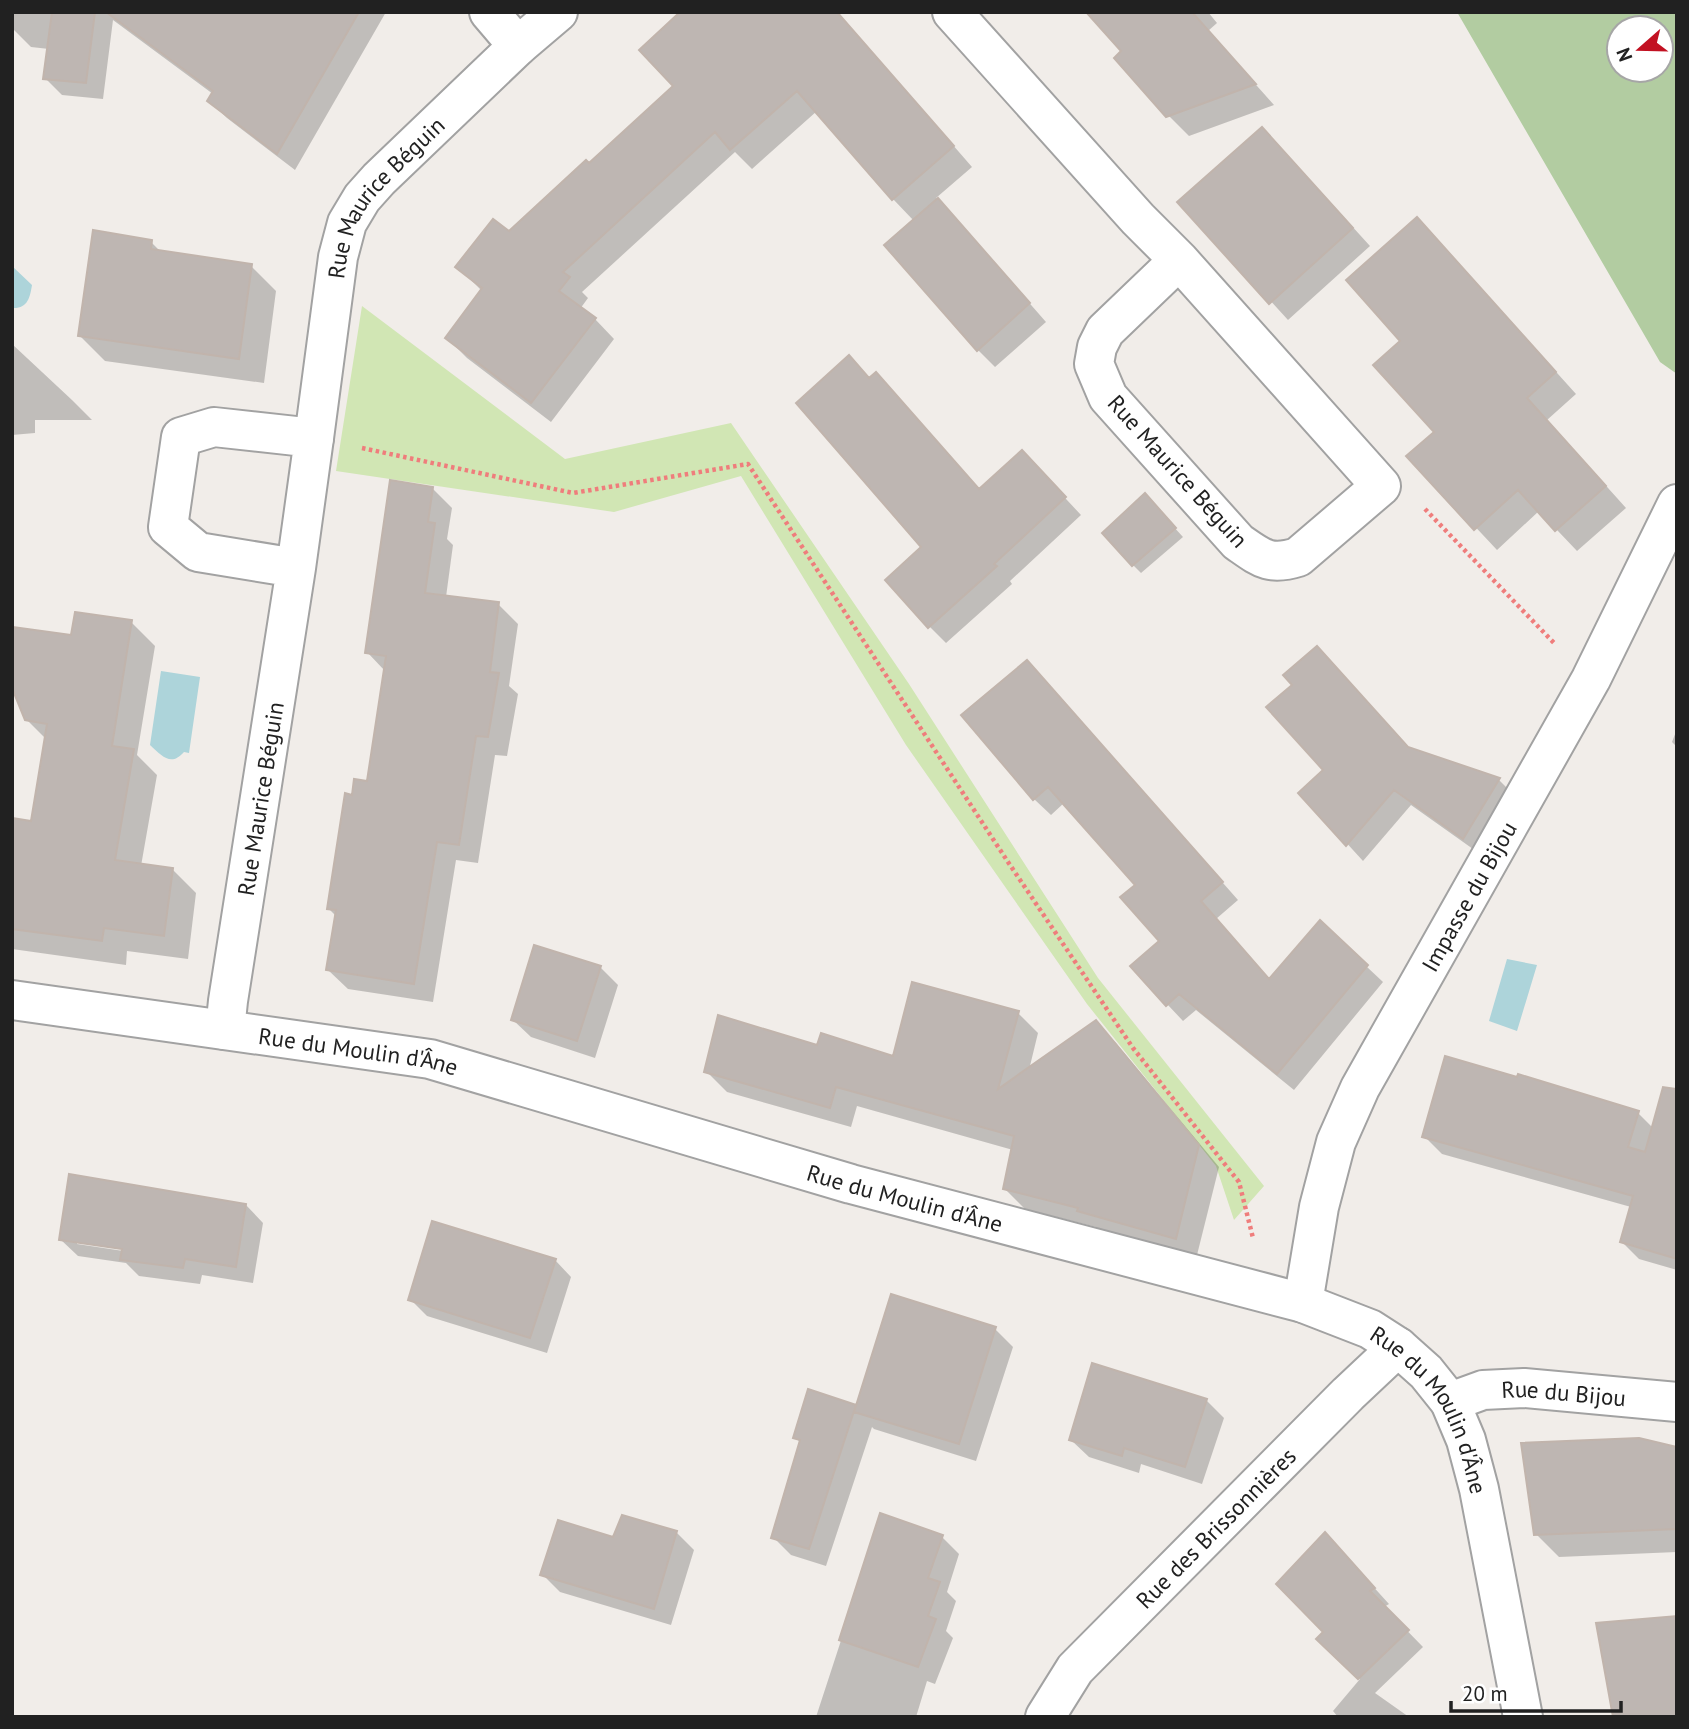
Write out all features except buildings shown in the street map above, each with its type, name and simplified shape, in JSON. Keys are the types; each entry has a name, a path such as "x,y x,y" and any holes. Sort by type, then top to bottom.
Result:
{"street":[{"path":"489,12 518,46"},
{"name":"Rue Maurice Béguin","path":"225,1030 296,568 338,257 347,223 362,198 379,179 518,46 558,12"},
{"path":"952,12 1381,486"},
{"name":"Rue Maurice Béguin","path":"1179,260 1105,331 1097,347 1094,364 1108,397 1238,542 1261,558 1282,562 1298,557 1381,486"},
{"path":"296,568 198,552 168,527 181,436 214,427 314,438"},
{"name":"Impasse du Bijou","path":"1303,1303 1319,1206 1336,1142 1360,1088 1591,679 1677,504"},
{"name":"Rue du Moulin d'Âne","path":"12,1000 430,1059 851,1184 1303,1303 1370,1329 1398,1347 1426,1372 1450,1402 1466,1440 1479,1489 1523,1717"},
{"name":"Rue des Brissonnières","path":"1045,1717 1075,1669 1398,1347"},
{"name":"Rue du Bijou","path":"1450,1402 1483,1391 1524,1388 1677,1402"}],"path":[{"path":"314,438 573,493 748,464 1133,1048 1239,1182 1254,1239 1240,1286"},
{"path":"1381,486 1423,507 1591,679"}],"green space":[{"path":"1457,12 1677,12 1677,374 1660,362"},
{"path":"362,306 565,459 731,423 909,684 1098,978 1264,1186 1234,1220 1216,1166 1087,1004 906,745 741,476 614,512 336,471"}],"water":[{"path":"12,266 32,285 27,301 17,308 12,308"},
{"path":"161,671 200,677 189,753 184,752 175,759 167,758 150,745"},
{"path":"1507,959 1537,965 1517,1031 1489,1021"}]}
